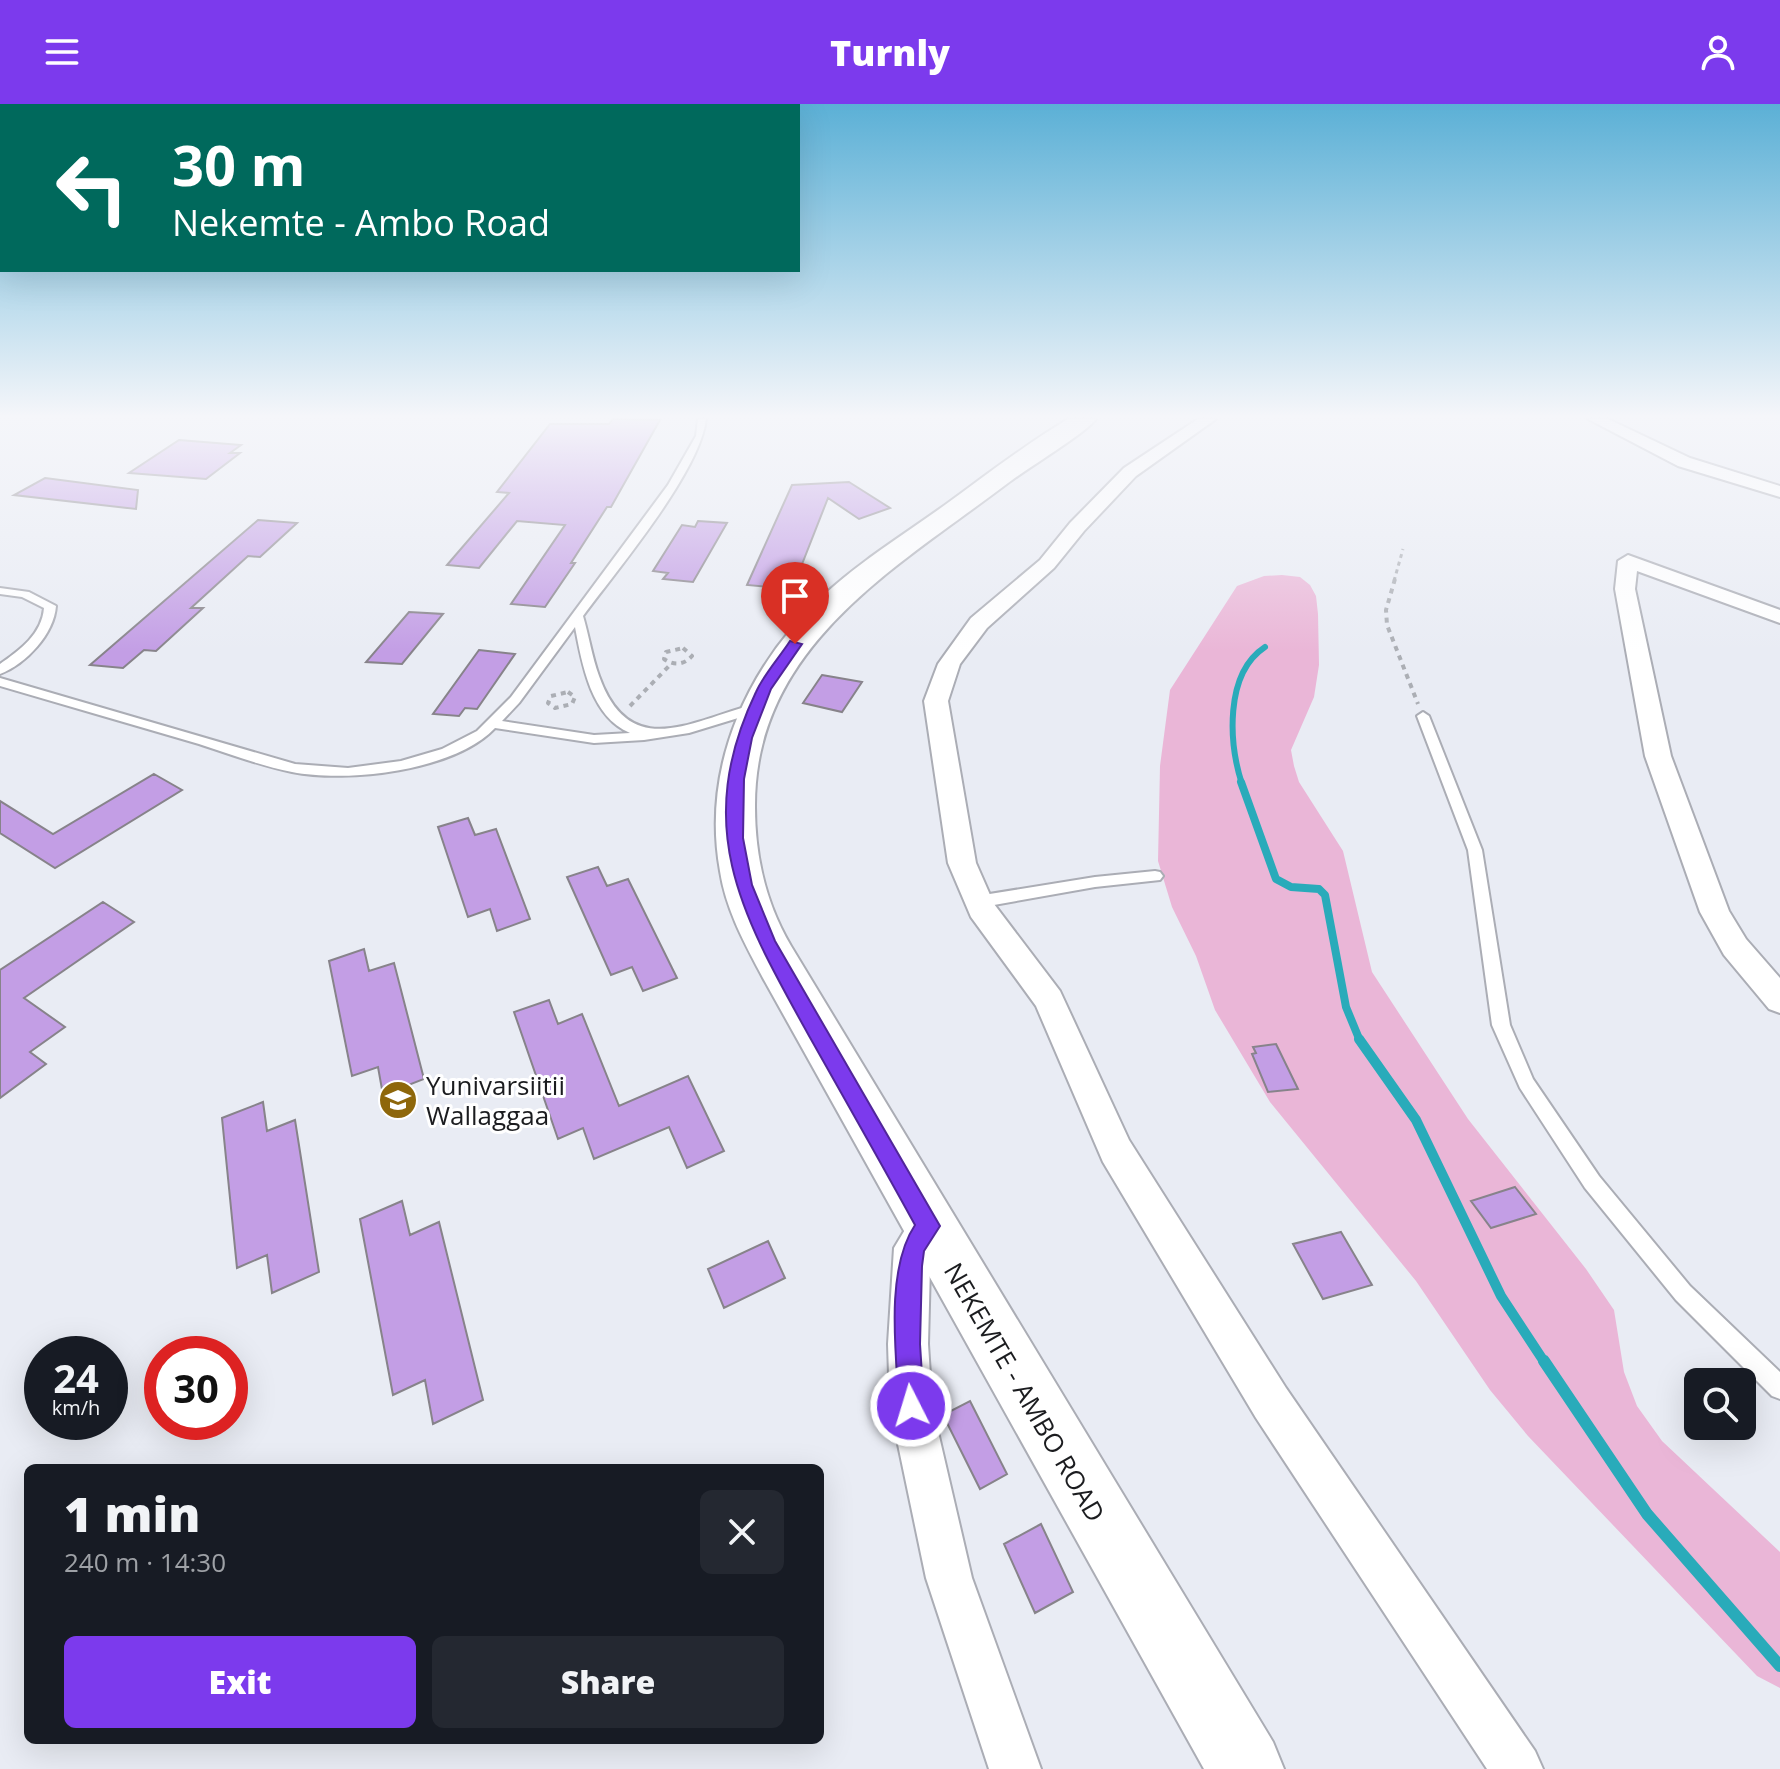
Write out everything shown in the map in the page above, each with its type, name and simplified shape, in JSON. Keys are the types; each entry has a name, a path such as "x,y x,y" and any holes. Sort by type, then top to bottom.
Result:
{"highway":[{"name":"NEKEMTE - AMBO ROAD","path":"974,497 840,597 795,644 764,689 739,761 734,815 738,862 753,914 783,973 1246,1769"}],"street":[{"path":"1106,497 1047,564 979,623 949,664 939,688 937,715 962,863 977,902 1049,1000 1116,1151 1271,1403 1517,1769"},
{"path":"1780,617 1628,561 1625,589 1658,756 1715,912 1735,947 1780,1000"},
{"path":"928,1226 913,1248 911,1266 908,1344 911,1406 949,1578 1015,1769"}],"lane":[{"path":"0,682 294,768 329,772 379,769 425,759 468,743 494,724 578,617 664,497"},
{"path":"0,591 38,599 50,606 50,612 32,643 0,670"},
{"path":"578,617 596,689 617,719 631,729 653,735"},
{"path":"494,724 594,739 668,734 756,708"},
{"path":"1423,716 1475,850 1501,1025 1526,1083 1592,1182 1683,1293 1780,1388"},
{"path":"977,902 1095,882 1155,876"}],"path":[{"path":"1403,549 1386,610 1387,625 1423,716"},
{"path":"617,719 671,664 685,662 692,656 691,652 683,648 671,649 664,659 671,664"},
{"path":"568,692 575,697 567,707 550,706 548,700 556,693 568,692"}],"shaded area":[{"path":"1264,576 1300,577 1310,585 1316,596 1318,614 1319,665 1314,697 1291,750 1294,766 1299,782 1343,851 1372,972 1468,1119 1586,1269 1614,1310 1624,1372 1637,1406 1662,1441 1780,1552 1780,1688 1757,1676 1528,1436 1490,1390 1416,1281 1270,1102 1215,1010 1196,956 1172,907 1158,861 1160,766 1170,690 1237,586"}],"building":[{"path":"29,497 137,497 136,509"},
{"path":"506,497 617,497 611,507 607,507 545,607 511,604 565,525 517,521 479,568 447,565"},
{"path":"787,497 872,497 890,508 859,519 828,498 795,582 782,581 779,588 747,585"},
{"path":"258,520 297,523 260,557 248,556 191,608 203,608 156,651 144,650 123,668 90,665"},
{"path":"698,521 727,523 693,582 663,579 668,573 653,571 682,525 695,527"},
{"path":"409,612 443,614 402,664 366,662"},
{"path":"479,650 515,654 477,709 465,708 459,716 433,714"},
{"path":"822,675 862,682 842,712 803,703"},
{"path":"154,774 182,790 55,868 0,833 0,801 53,834"},
{"path":"468,818 475,835 496,829 530,919 497,931 490,909 468,917 438,827"},
{"path":"598,867 607,886 628,879 677,978 643,991 632,967 611,975 567,877"},
{"path":"103,902 134,922 24,998 65,1027 30,1052 46,1064 0,1098 0,970"},
{"path":"364,949 369,971 394,963 424,1079 383,1095 378,1067 352,1076 329,961"},
{"path":"549,1000 558,1024 582,1014 619,1106 688,1076 724,1151 687,1168 669,1127 594,1159 583,1128 558,1139 514,1012"},
{"path":"1276,1044 1298,1089 1268,1092 1252,1054 1256,1053 1253,1047"},
{"path":"263,1102 267,1131 295,1120 319,1272 272,1293 267,1255 237,1268 222,1118"},
{"path":"1515,1187 1536,1214 1491,1228 1471,1201"},
{"path":"402,1201 410,1235 439,1222 483,1400 433,1424 425,1380 393,1395 360,1219"},
{"path":"1341,1232 1372,1285 1323,1299 1293,1244"},
{"path":"768,1241 785,1278 724,1308 708,1269"},
{"path":"970,1401 1007,1474 980,1489 943,1415"},
{"path":"1041,1524 1073,1592 1035,1613 1004,1544"}],"waterway":[{"path":"1242,784 1234,750 1236,692 1242,674 1265,647"},
{"path":"1241,782 1276,879 1291,887 1319,889 1325,895 1346,1007 1359,1040"},
{"path":"1359,1040 1416,1120 1501,1296 1545,1363"},
{"path":"1544,1361 1647,1514 1780,1666"}],"place":[{"name":"Yunivarsiitii Wallaggaa","path":"398,1100"}],"route":[{"path":"795,644 764,689 744,738 736,779 734,815 738,862 753,914 766,942 928,1226 913,1248 911,1266 908,1374 911,1406"}]}
